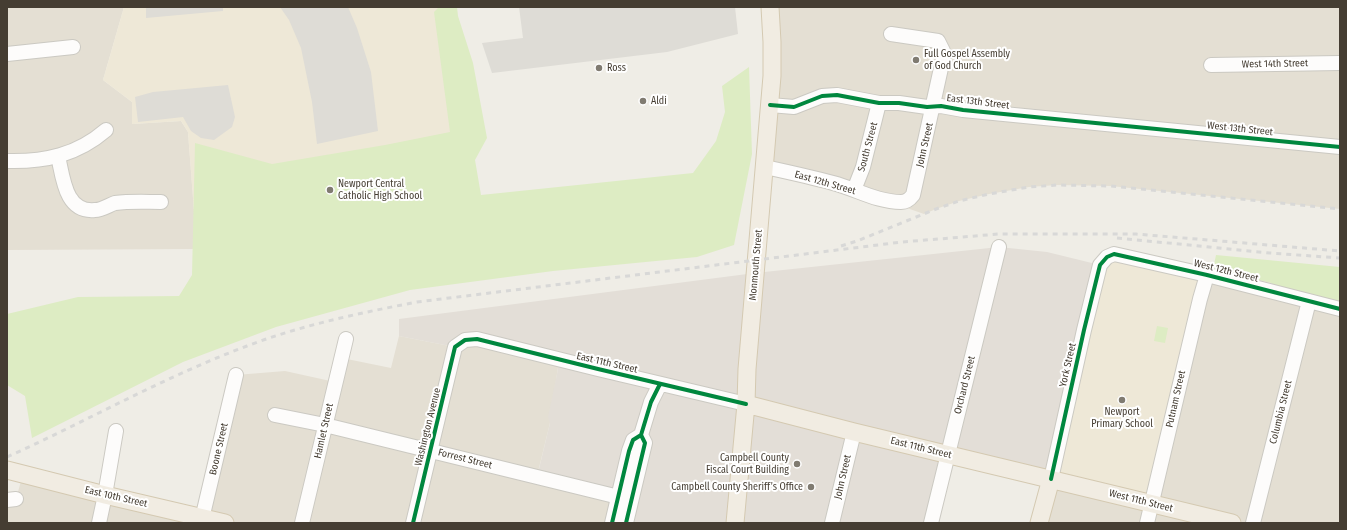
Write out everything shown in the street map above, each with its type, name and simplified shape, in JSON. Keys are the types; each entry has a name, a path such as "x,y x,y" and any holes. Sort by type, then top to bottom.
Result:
{"main road":[{"name":"Monmouth Street","path":"735,523 746,404 747,362 770,105 772,56 770,7"},
{"name":"East 11th Street","path":"746,404 854,432 1051,479"},
{"name":"East 10th Street","path":"15,472 202,520 225,523"},
{"name":"West 11th Street","path":"1051,479 1232,523"},
{"name":"York Street","path":"1039,523 1051,479"}],"street":[{"name":"John Street","path":"891,34 938,41 943,51 943,59 934,106 913,195 907,201"},
{"path":"7,54 73,48"},
{"name":"West 14th Street","path":"1211,65 1340,63"},
{"name":"East 13th Street","path":"770,105 794,107 822,96 837,95 879,103 899,102 1138,128"},
{"name":"South Street","path":"854,190 863,167 879,103"},
{"name":"West 13th Street","path":"1138,128 1340,147"},
{"path":"7,161 23,162 48,159 58,156 93,141 106,130"},
{"path":"58,156 67,194 74,204 84,209 95,210 113,204 130,201 162,202"},
{"name":"East 12th Street","path":"765,167 832,183 867,196 884,200 901,202 907,201"},
{"name":"Orchard Street","path":"931,523 999,247"},
{"name":"West 12th Street","path":"1108,257 1114,254 1207,275 1340,309"},
{"name":"York Street","path":"1051,479 1100,265 1108,257"},
{"name":"Putnam Street","path":"1147,523 1207,275"},
{"name":"Columbia Street","path":"1253,523 1309,301"},
{"name":"Hamlet Street","path":"302,523 346,339"},
{"name":"East 11th Street","path":"464,340 477,339 746,404"},
{"name":"Washington Avenue","path":"413,523 455,347 464,340"},
{"name":"Boone Street","path":"202,520 236,375"},
{"path":"612,523 624,498 645,443 641,435 651,402 660,384"},
{"name":"Forrest Street","path":"275,415 325,425 624,498"},
{"path":"98,523 105,495 116,431"},
{"name":"John Street","path":"832,523 854,432"},
{"path":"624,498 626,523"}],"shaded area":[{"path":"7,7 124,7 103,80 132,102 132,124 181,121 188,132 197,249 7,250"},
{"name":"Newport Central Catholic High School","path":"124,7 440,7 479,263 204,346 188,132 181,121 132,124 132,102 103,80"},
{"path":"146,7 223,7 223,11 146,18"},
{"path":"280,7 348,7 357,28 371,72 378,131 317,144 312,102 301,48 289,20"},
{"path":"519,7 735,7 738,34 667,52 492,73 482,43 523,38"},
{"path":"770,7 1340,7 1340,209 1110,186 1057,185 1029,187 989,194 959,201 924,214 884,200 765,167"},
{"path":"228,85 235,117 232,127 214,140 201,138 191,131 183,117 138,122 135,97 153,92"},
{"path":"999,247 1047,252 1100,265 1151,504 948,455 931,523 612,523 618,497 537,477 550,423 548,417 559,360 477,339 455,347 399,336 399,319 755,273"},
{"name":"Newport Primary School","path":"1107,257 1207,275 1151,504 1051,479"},
{"path":"1207,275 1340,309 1340,523 1039,523 1046,493"},
{"path":"399,336 455,347 465,340 559,360 550,423 537,476 618,496 612,523 7,523 7,500 16,499 23,474 202,517 236,375 285,371 335,382 342,358 391,368"}],"green space":[{"path":"439,7 457,7 458,16 473,63 487,138 475,160 481,195 693,173 716,141 725,112 722,86 749,67 752,154 734,245 697,257 553,271 410,290 276,327 183,362 32,438 25,396 7,385 7,314 78,297 179,296 192,275 195,143 272,164 385,145 450,132 434,12"},
{"path":"1216,255 1340,267 1340,303 1278,289 1271,283 1213,269"},
{"path":"1157,326 1168,328 1165,343 1154,341"}],"railway":[{"path":"841,246 959,201 1029,187 1057,185 1110,186 1340,209"},
{"path":"7,457 186,371 247,346 310,326 353,315 417,302 902,242 999,234 1136,234 1340,251"},
{"path":"1117,238 1270,253 1340,258"}],"cycle path":[{"path":"770,105 794,107 822,96 837,95 879,103 899,103 927,107 941,106 963,110 1340,147"},
{"path":"1051,479 1100,265 1107,257 1114,254 1207,275 1340,309"},
{"path":"413,523 455,347 465,340 477,339 746,404"},
{"path":"612,523 629,451 633,440 641,435 651,402 660,384"},
{"path":"626,523 645,443 641,435"}],"place":[{"name":"Full Gospel Assembly of God Church","path":"916,60"},
{"name":"Ross","path":"599,68"},
{"name":"Aldi","path":"643,101"},
{"name":"Newport Central Catholic High School","path":"330,190"},
{"name":"Newport Primary School","path":"1122,400"},
{"name":"Campbell County Fiscal Court Building","path":"797,464"},
{"name":"Campbell County Sheriff’s Office","path":"811,487"}]}
